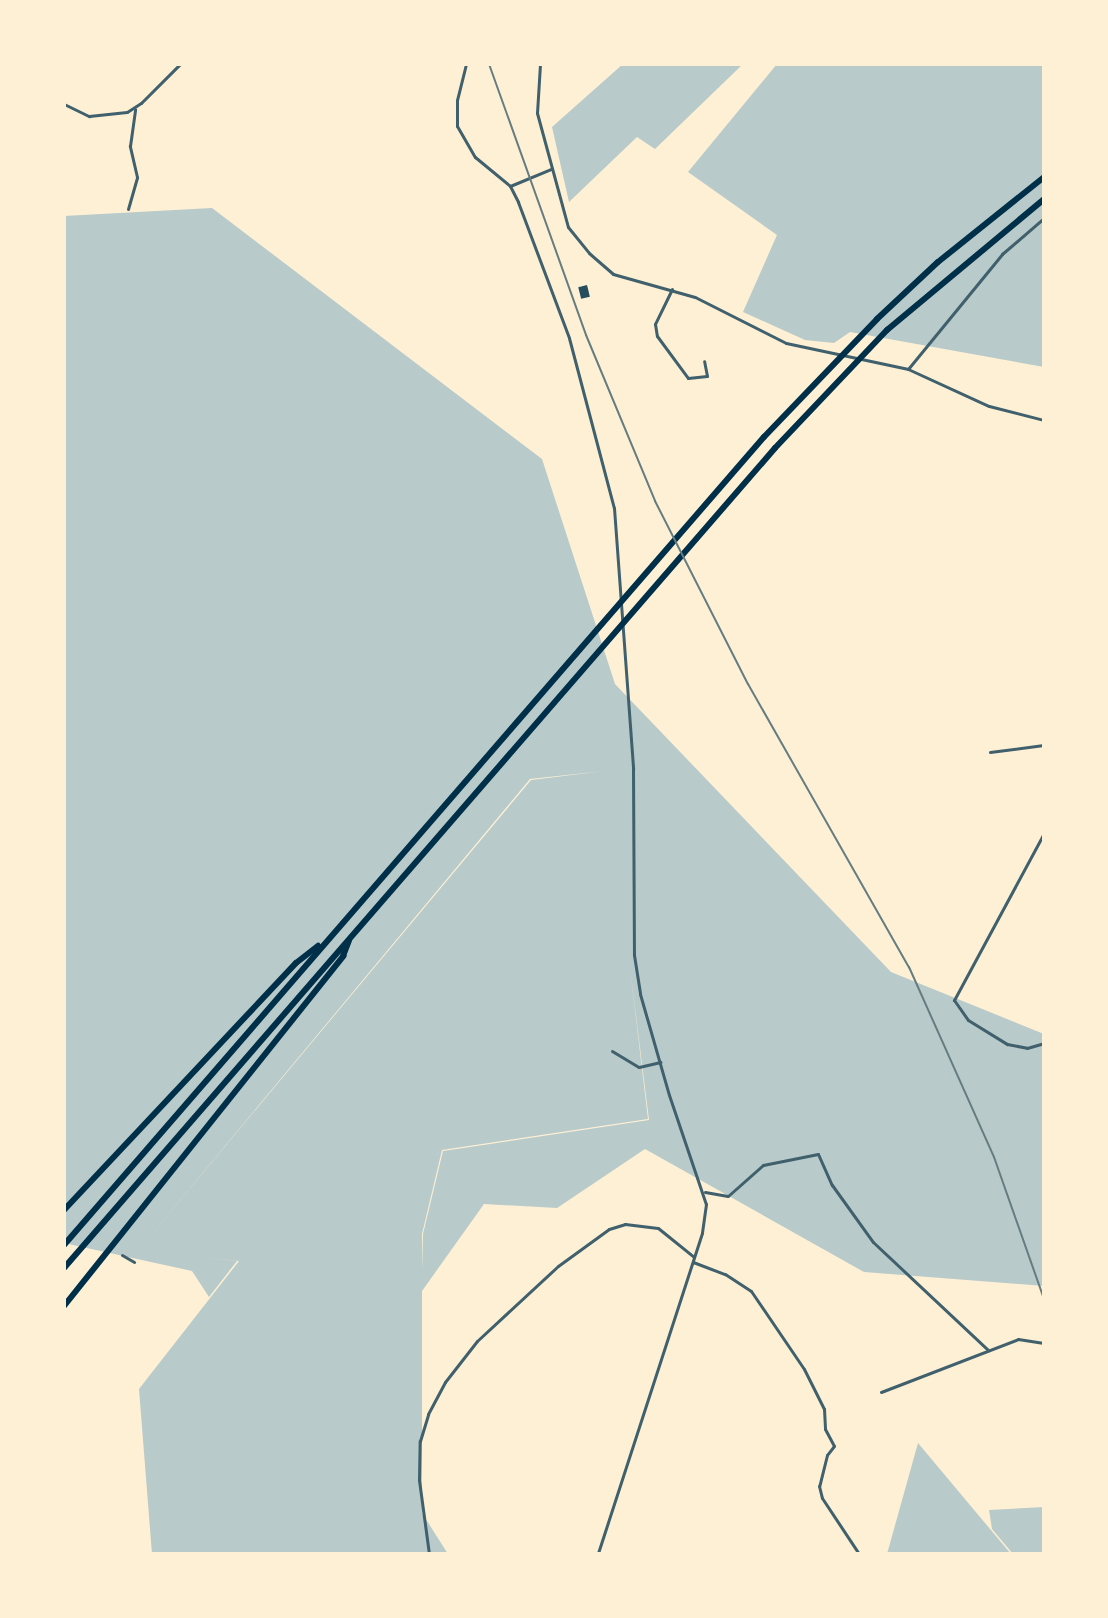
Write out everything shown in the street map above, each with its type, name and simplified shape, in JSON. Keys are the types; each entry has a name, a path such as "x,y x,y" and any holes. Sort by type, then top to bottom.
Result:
{"highway":[{"path":"64,1245 764,437 877,319 938,262 1044,177"},
{"path":"64,1268 766,458 887,330 1044,199"},
{"path":"64,1306 343,956 351,935"},
{"path":"64,1210 296,963 327,939"}],"street":[{"path":"64,104 97,117 135,109 180,64"},
{"path":"466,64 457,100 457,126 475,157 510,186 569,338 614,508 633,769 634,955 640,994 660,1062 705,1192 706,1216 598,1554"},
{"path":"540,64 537,113 568,227 589,253 613,274 672,289 786,343 908,369 1008,414 1044,420"},
{"path":"128,209 137,177 130,146 135,109"},
{"path":"510,186 552,169"},
{"path":"908,369 1002,254 1044,218"},
{"path":"672,289 655,324 657,336 688,378 707,376 704,361"},
{"path":"990,752 1044,745"},
{"path":"1044,833 954,1000 968,1020 1007,1044 1027,1048 1044,1043"},
{"path":"612,1051 639,1067 660,1062"},
{"path":"705,1192 728,1196 763,1165 818,1154 832,1185 873,1242 988,1350"},
{"path":"429,1554 419,1480 420,1441 428,1414 445,1382 477,1341 558,1266 609,1229 625,1224 658,1228 687,1255 751,1291 804,1369 824,1409 825,1429 834,1446 827,1455 819,1486 822,1498 859,1554"},
{"path":"122,1255 134,1262"},
{"path":"881,1392 1018,1339 1044,1343"}],"shaded area":[{"path":"623,64 743,64 655,149 637,137 569,202 552,127"},
{"path":"777,64 1044,64 1044,367 850,332 834,343 805,340 743,312 777,235 688,172"},
{"path":"212,208 542,459 615,684 891,972 1044,1034 1044,1286 864,1272 645,1149 557,1208 484,1204 422,1291 422,1513 448,1554 152,1554 139,1389 239,1261 203,1258 237,1261 209,1297 192,1271 64,1243 64,216","holes":["604,771 531,780 136,1253 530,779","630,968 649,1120 443,1151 423,1234 423,1271 422,1234 442,1150 648,1119"]},
{"path":"918,1443 1011,1554 887,1554"},
{"path":"1044,1507 1044,1554 1013,1554 992,1529 989,1510"}],"building":[{"path":"587,285 590,297 581,299 578,287"}],"railway":[{"path":"489,64 586,335 655,501 748,684 909,967 994,1157 1044,1299"}]}
